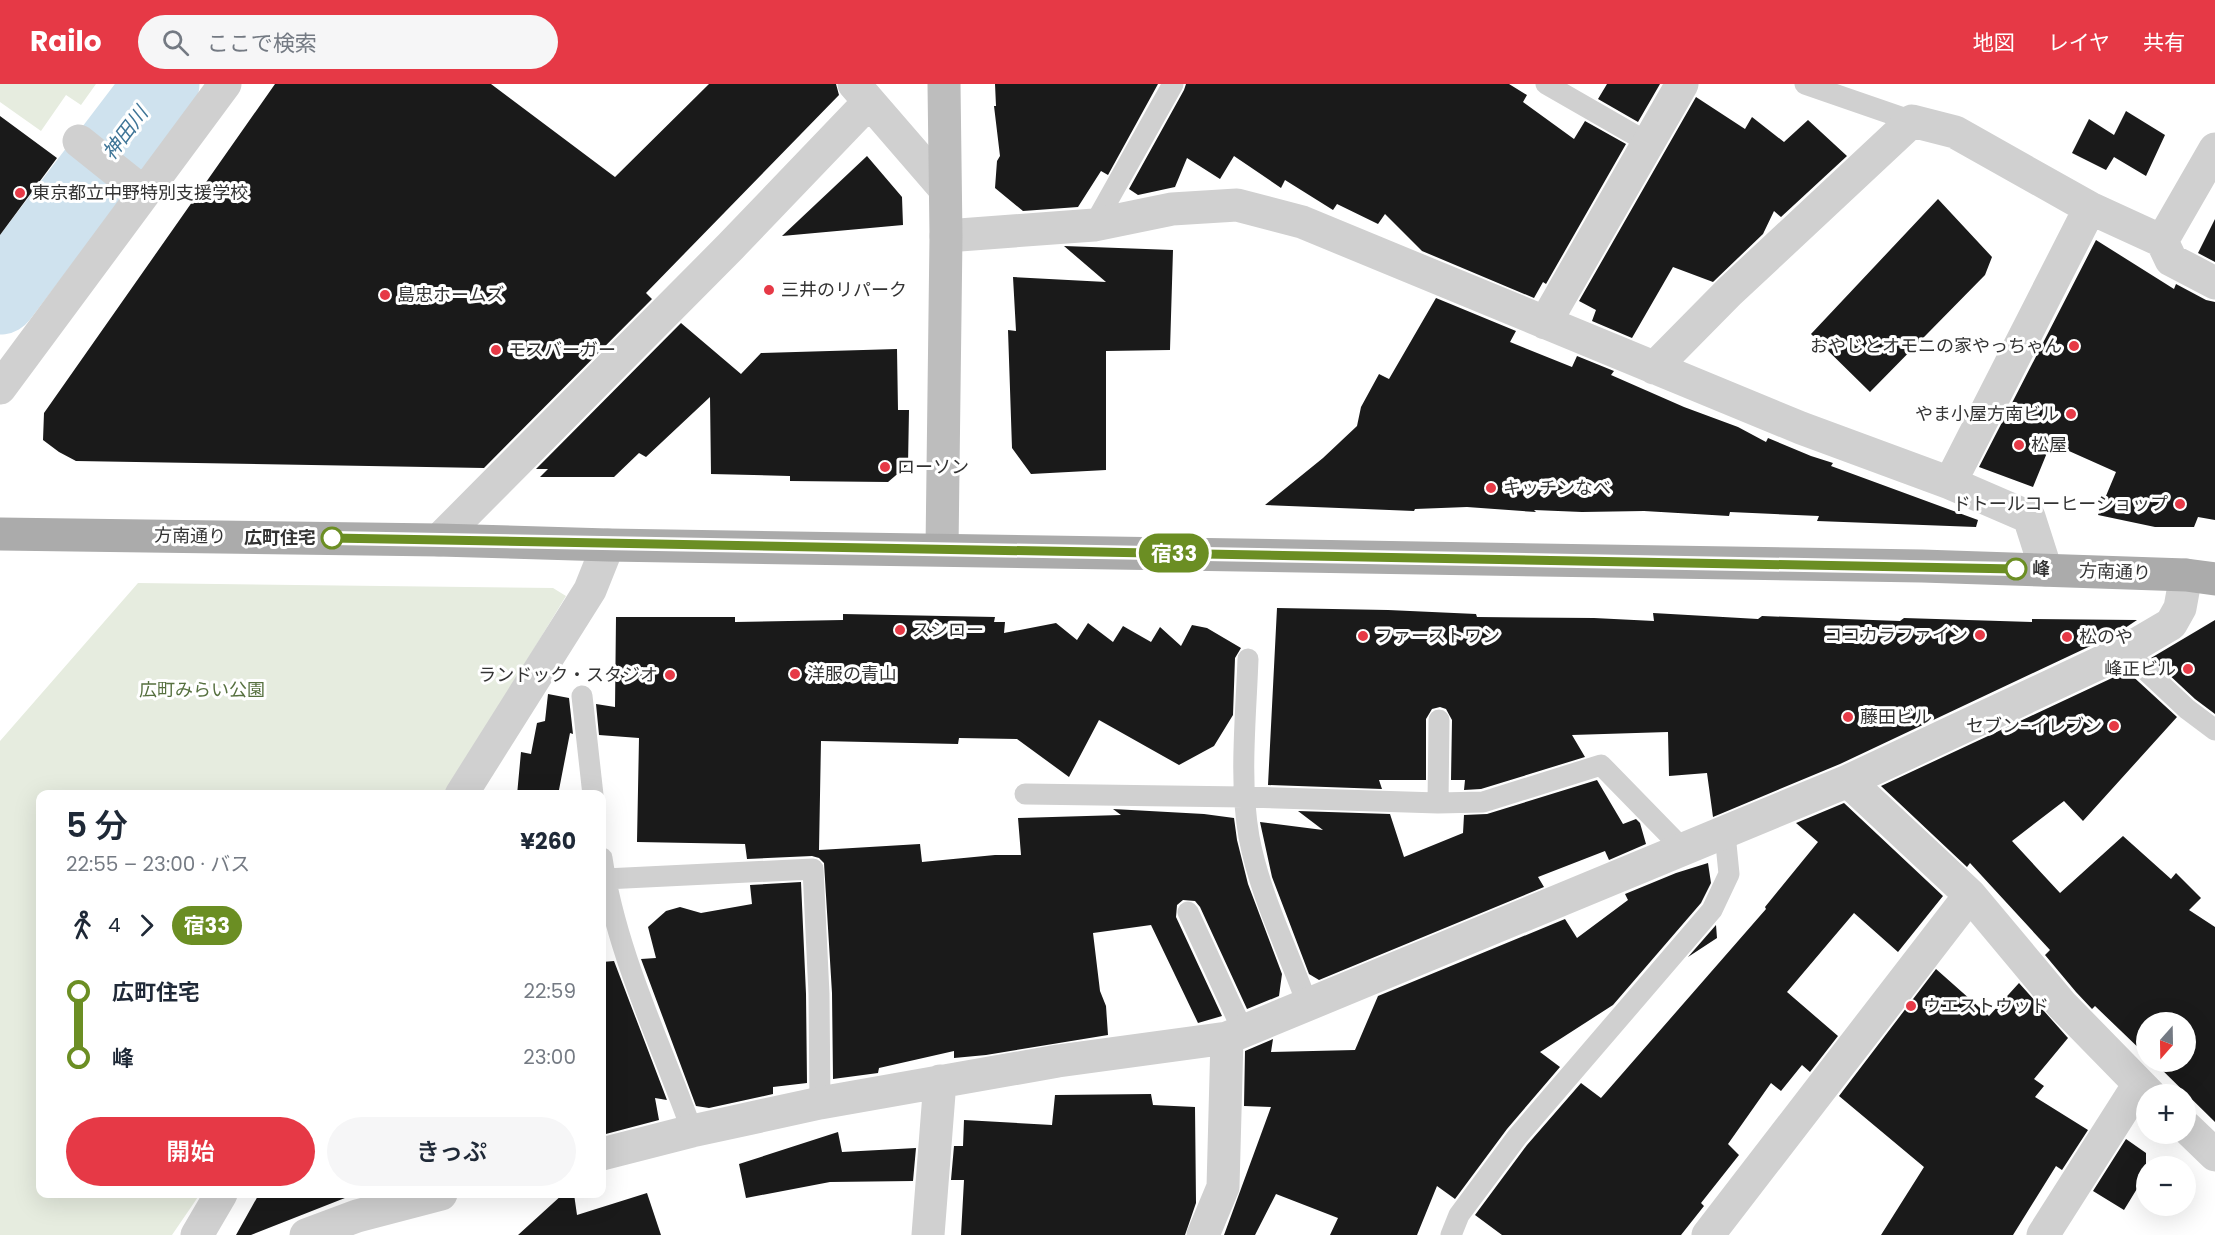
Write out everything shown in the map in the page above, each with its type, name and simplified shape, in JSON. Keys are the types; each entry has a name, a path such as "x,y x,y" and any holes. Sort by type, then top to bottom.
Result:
{"main road":[{"name":"方南通り","path":"0,534 1899,565 2201,577"}],"street":[{"path":"0,388 135,186 225,84"},
{"path":"942,549 946,236 944,84"},
{"path":"1545,323 1682,84"},
{"path":"439,540 731,246 862,93 944,188"},
{"path":"1654,368 1737,284 1912,121 1955,132 2090,208 2162,241 2171,260 2215,283"},
{"path":"79,141 135,186"},
{"path":"2162,241 2215,149"},
{"path":"946,236 1094,225 1173,209 1238,205 1302,222 1801,428 1950,483 2029,517 2046,570"},
{"path":"1950,483 2090,208"},
{"path":"464,790 590,590 608,545"},
{"path":"606,1153 692,1131 820,1103 1059,1061 1235,1034 1308,1006 1683,849 1725,834 1848,781 2126,651 2171,624 2201,577"},
{"path":"1848,781 1970,895 2062,1005 2139,1084"},
{"path":"1708,1235 1970,895"},
{"path":"1203,1235 1223,1187 1235,1034"},
{"path":"928,1235 940,1081"},
{"path":"2043,1235 2136,1103"},
{"path":"2196,1137 2215,1155"},
{"path":"197,1235 219,1198"},
{"path":"306,1235 357,1216 426,1198"}],"lane":[{"path":"1094,225 1173,84"},
{"path":"1546,84 1647,142"},
{"path":"1805,84 1912,121"},
{"path":"2126,651 2187,709 2215,730"},
{"path":"1248,659 1245,797 1249,838 1264,892 1308,1006"},
{"path":"582,696 592,790"},
{"path":"1438,804 1439,720"},
{"path":"1025,794 1245,797 1438,804 1483,801 1601,765 1683,849"},
{"path":"1451,1235 1459,1215 1517,1137 1712,910 1729,874 1725,834"},
{"path":"606,879 813,869 819,994 820,1103"},
{"path":"606,882 635,984 692,1131"},
{"path":"1188,912 1235,1034"}],"green space":[{"path":"0,84 96,84 81,105 66,95 41,131 0,102"},
{"name":"広町みらい公園","path":"138,583 553,588 566,596 448,790 36,790 36,1198 197,1198 172,1235 0,1235 0,741"}],"building":[{"name":"島忠ホームズ","path":"275,84 491,84 615,177 709,84 836,84 839,95 646,293 652,299 484,468 76,461 59,452 43,440 44,413"},
{"path":"995,84 1158,84 1108,175 1101,171 1078,207 1023,211 995,188 997,161 1000,156 994,106 996,106"},
{"path":"1186,84 1509,84 1527,95 1523,102 1574,139 1585,121 1626,144 1546,284 1543,282 1534,298 1422,251 1385,214 1378,224 1337,204 1333,210 1285,180 1281,188 1234,156 1220,179 1187,158 1175,187 1138,195 1129,189"},
{"path":"1607,84 1660,84 1638,122 1598,99"},
{"path":"1696,97 1745,129 1752,117 1784,142 1808,120 1847,156 1781,217 1774,211 1763,234 1713,282 1673,267 1632,338 1592,321 1596,310 1579,301"},
{"path":"2126,111 2165,135 2146,176 2114,157 2106,170 2072,153 2089,119 2114,135"},
{"path":"0,116 57,158 0,235"},
{"path":"867,156 902,197 903,225 782,236"},
{"path":"1938,199 1992,257 1985,275 1870,392 1811,334"},
{"path":"2215,219 2215,262 2198,253"},
{"path":"2096,240 2174,289 2176,284 2206,300 2215,302 2215,520 2198,517 2194,527 2155,527 2098,515 2116,472 2051,443 2033,487 1979,467"},
{"path":"1064,246 1173,250 1170,350 1106,351 1106,470 1031,474 1012,448 1008,330 1016,331 1013,277 1106,282"},
{"path":"1436,298 1516,331 1510,342 1572,367 1577,356 1614,371 1611,375 1684,407 1738,427 1766,442 1768,438 1833,463 1831,466 1978,520 1976,527 1817,521 1819,516 1730,512 1729,516 1644,511 1534,510 1536,512 1467,507 1415,509 1414,511 1265,505 1323,458 1357,426 1361,407 1379,374 1389,379"},
{"path":"681,323 741,374 761,353 897,349 898,410 909,410 908,465 888,482 790,481 790,476 711,474 710,397 646,457 639,453 614,477 540,477 548,469 536,469"},
{"path":"1277,608 1388,610 1476,614 1477,617 1654,621 1653,613 1758,619 1762,616 1900,621 1904,618 2032,622 2032,619 2137,620 2116,634 1840,764 1713,817 1707,773 1669,776 1668,732 1572,735 1585,757 1481,789 1464,790 1465,780 1451,780 1452,720 1446,709 1440,707 1432,709 1426,719 1426,780 1379,780 1382,789 1268,785"},
{"path":"843,614 995,617 994,622 1005,622 1004,633 1056,623 1077,640 1088,623 1113,642 1123,626 1151,642 1160,627 1181,646 1192,625 1207,628 1241,648 1235,658 1233,715 1214,746 1179,765 1099,720 1069,777 1017,739 959,738 958,744 821,741 819,850 920,844 922,862 995,855 1021,855 1018,818 1121,815 1113,809 1234,818 1248,884 1282,974 1279,996 1247,1009 1200,907 1195,901 1183,900 1177,905 1176,917 1222,1016 1198,1023 1151,925 1093,933 1100,991 1106,1006 1108,1035 986,1055 954,1058 954,1051 879,1068 878,1073 833,1079 832,993 824,863 812,856 747,859 745,844 637,842 639,738 599,735 596,704 615,707 616,617 735,617 735,622 843,620"},
{"name":"峰正ビル","path":"2215,620 2215,714 2195,699 2151,658"},
{"path":"2127,671 2177,717 2083,821 2064,801 2012,841 2060,893 2123,836 2171,879 2176,873 2201,898 2189,910 2215,927 2215,1122 2196,1103 2196,1084 2176,1084 2164,1072 2196,1072 2196,1012 2136,1012 2136,1045 2095,1006 2092,1009 2076,992 2045,955 2050,950 1970,863 1967,867 1881,786"},
{"path":"548,694 569,698 573,734 570,733 559,790 517,790 521,752 531,754 537,723 545,721"},
{"path":"1597,780 1623,824 1636,819 1640,823 1646,844 1609,860 1605,851 1538,877 1544,887 1319,980 1309,974 1272,877 1260,822 1323,830 1298,811 1390,814 1404,857 1463,833 1464,815 1487,814"},
{"path":"1844,803 1943,896 1898,952 1854,913 1787,992 1838,1036 1810,1072 1802,1065 1781,1091 1771,1083 1728,1144 1739,1155 1701,1203 1704,1206 1681,1235 1502,1235 1475,1215 1527,1145 1581,1083 1601,1098 1766,909 1765,907 1818,842 1796,823"},
{"path":"1708,863 1711,883 1701,903 1613,1005 1540,1052 1560,1067 1507,1129 1455,1199 1437,1186 1417,1235 1330,1235 1338,1218 1276,1194 1255,1235 1224,1235 1271,1107 1244,1106 1245,1051 1273,1039 1271,1052 1355,1050 1378,996 1565,919 1577,938 1628,900 1625,894 1676,873"},
{"path":"801,882 807,1083 773,1087 773,1094 709,1108 696,1106 641,959 656,958 648,927 666,911 680,907 701,913 752,904 750,885"},
{"path":"1716,925 1717,938 1688,957"},
{"path":"614,961 667,1100 655,1098 659,1120 606,1134 606,962"},
{"path":"1936,969 1989,1016 2019,983 2068,1038 2034,1079 2044,1086 2035,1097 2088,1130 2062,1170 2056,1166 2013,1235 1881,1235 1924,1167 1839,1096"},
{"path":"1151,1094 1153,1105 1195,1107 1196,1203 1185,1235 961,1235 964,1180 951,1180 954,1146 963,1146 964,1120 1052,1125 1055,1095"},
{"path":"838,1132 842,1152 916,1148 913,1181 830,1182 746,1198 739,1164"},
{"path":"2126,1139 2146,1153 2146,1156 2136,1156 2136,1190 2124,1210 2093,1191"},
{"path":"647,1193 661,1235 518,1235 559,1198 575,1198 577,1215"},
{"path":"257,1198 345,1198 251,1235 236,1235"}],"waterway":[{"name":"神田川","path":"0,297 162,84"}],"bus line":[{"name":"宿33","path":"332,538 608,545 1899,565 2016,569"}],"place":[{"name":"東京都立中野特別支援学校","path":"20,193"},
{"name":"三井のリパーク","path":"769,290"},
{"name":"島忠ホームズ","path":"385,295"},
{"name":"おやじとオモニの家やっちゃん","path":"2074,346"},
{"name":"モスバーガー","path":"496,350"},
{"name":"やま小屋方南ビル","path":"2071,414"},
{"name":"松屋","path":"2019,445"},
{"name":"ローソン","path":"885,467"},
{"name":"キッチンなべ","path":"1491,488"},
{"name":"ドトールコーヒーショップ","path":"2180,504"},
{"name":"広町住宅","path":"332,538"},
{"name":"峰","path":"2016,569"},
{"name":"スシロー","path":"900,630"},
{"name":"ココカラファイン","path":"1980,635"},
{"name":"ファーストワン","path":"1363,636"},
{"name":"松のや","path":"2067,637"},
{"name":"峰正ビル","path":"2188,669"},
{"name":"洋服の青山","path":"795,674"},
{"name":"ランドック・スタジオ","path":"670,675"},
{"name":"藤田ビル","path":"1848,717"},
{"name":"セブン-イレブン","path":"2114,726"},
{"name":"ウエストウッド","path":"1911,1006"}]}
